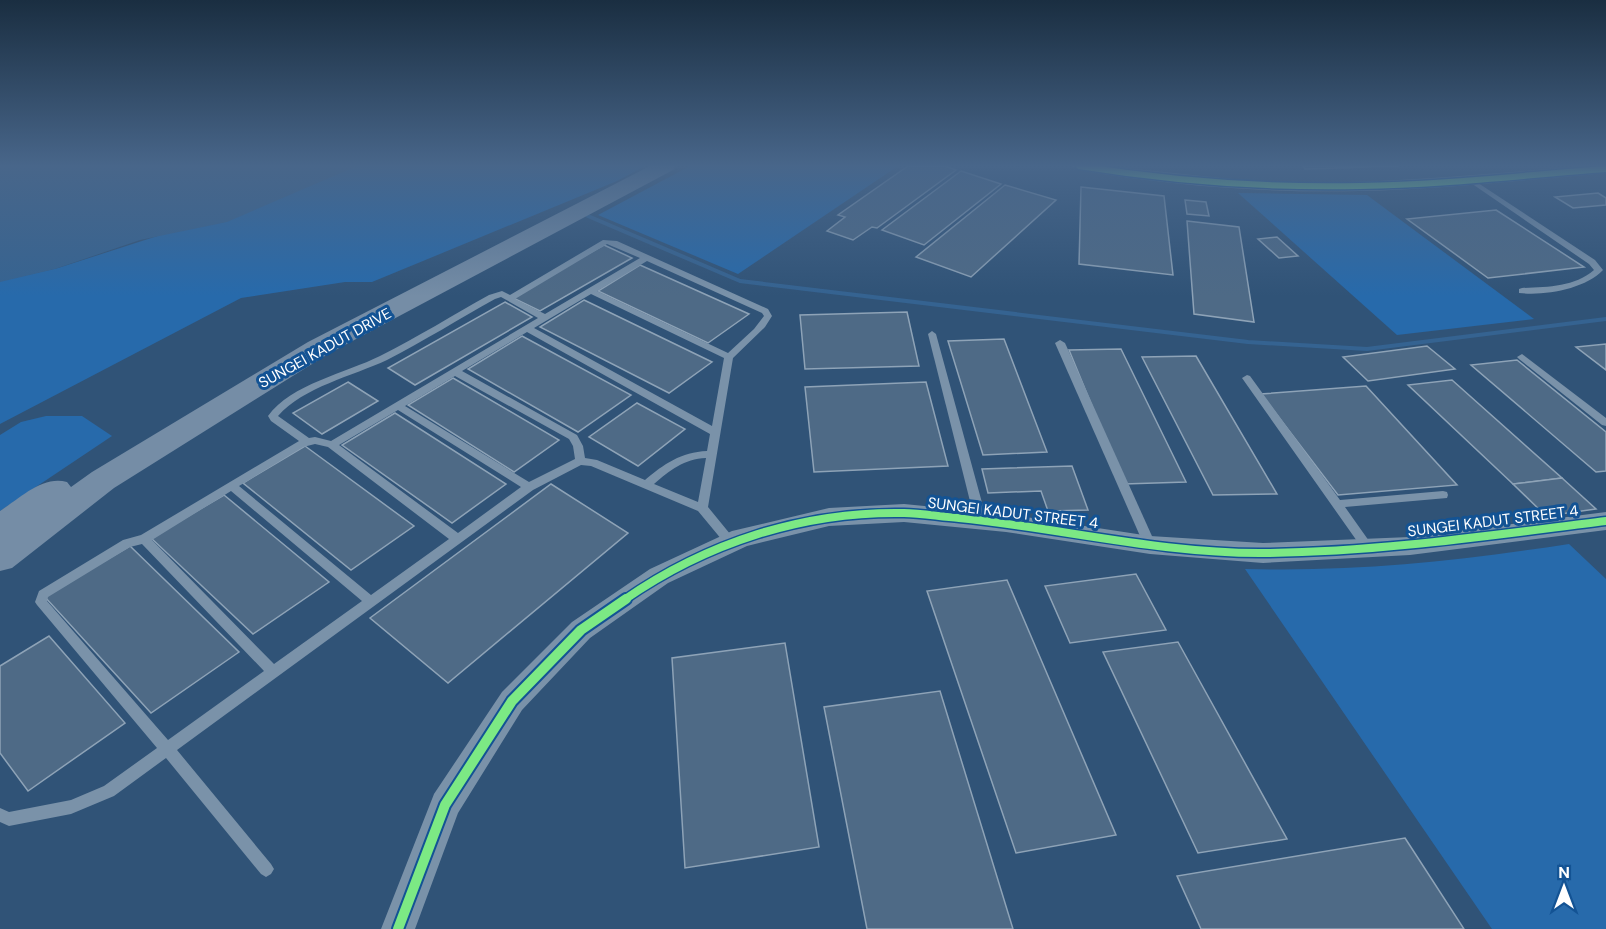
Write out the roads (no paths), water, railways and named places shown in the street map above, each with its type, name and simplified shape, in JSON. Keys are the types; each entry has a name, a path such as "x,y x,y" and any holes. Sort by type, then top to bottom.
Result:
{"main road":[{"name":"SUNGEI KADUT DRIVE","path":"0,528 80,474 223,387 340,322 560,209"},
{"name":"SUNGEI KADUT DRIVE","path":"0,558 103,480 318,348 583,209"}],"street":[{"name":"SUNGEI KADUT STREET 4","path":"398,929 445,805 512,701 581,630 658,576 741,538 829,517 904,513 981,521 1150,545 1263,553 1410,546 1606,521"}],"lane":[{"path":"1514,209 1592,262 1599,270 1595,275 1566,287 1522,291"},
{"path":"510,297 602,243 614,243 765,311 768,316 766,322 739,344 729,357 702,508"},
{"path":"332,445 647,257"},
{"path":"591,291 729,357"},
{"path":"306,441 273,416 280,407 333,378 381,358 492,297 502,294 545,318"},
{"path":"528,329 716,433"},
{"path":"932,334 981,521"},
{"path":"1060,343 1150,545"},
{"path":"1522,357 1606,423"},
{"path":"456,372 573,437 578,446 580,461"},
{"path":"1247,378 1368,548"},
{"path":"398,406 529,487"},
{"path":"266,869 41,602 43,594 127,543 144,539 306,441 315,440 332,445 458,539"},
{"path":"646,485 673,462 685,457 712,454"},
{"path":"0,815 9,819 71,807 109,791 529,487 580,461 593,463 702,508 731,543"},
{"path":"232,486 371,602"},
{"path":"1337,504 1443,495"},
{"path":"144,539 273,672"}],"waterway":[{"path":"588,216 740,281 1248,342 1367,349 1606,319"}]}
